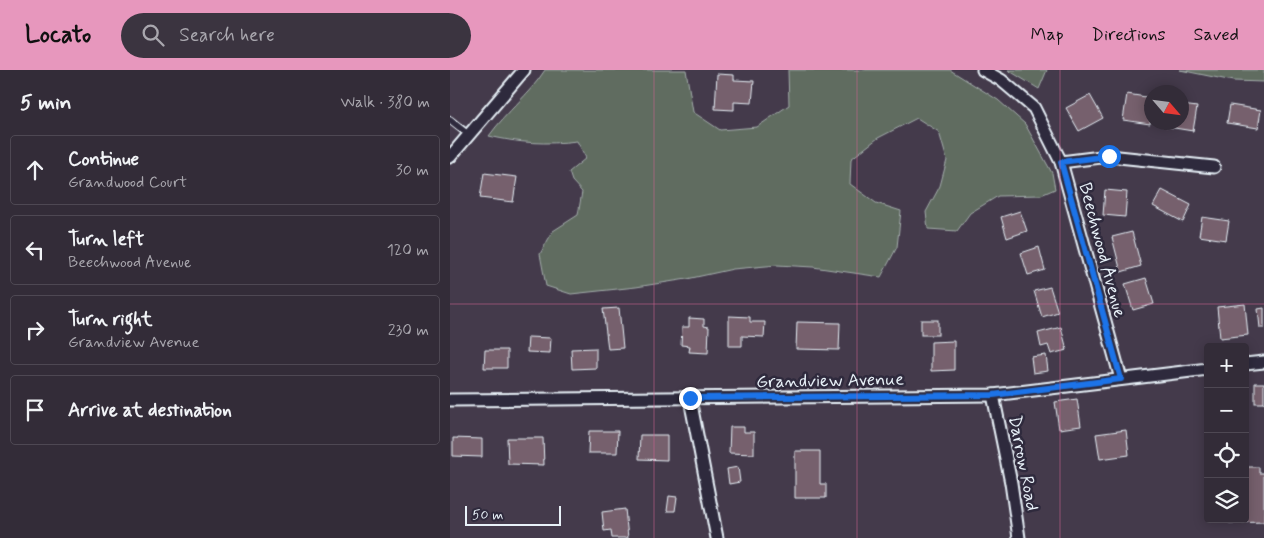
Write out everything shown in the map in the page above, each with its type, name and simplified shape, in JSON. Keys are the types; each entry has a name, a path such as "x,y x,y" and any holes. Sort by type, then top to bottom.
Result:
{"street":[{"path":"450,157 524,70"},
{"name":"Beechwood Avenue","path":"983,70 1001,80 1034,108 1061,162 1121,379"},
{"path":"1061,162 1109,156 1214,167"},
{"path":"1249,364 1264,362"},
{"name":"Grandview Avenue","path":"450,400 993,395 1204,369"},
{"name":"Darrow Road","path":"993,395 1011,483 1019,538"},
{"path":"690,398 717,538"}],"lane":[{"path":"450,120 469,135"}],"green space":[{"path":"545,70 686,70 693,112 720,130 757,127 789,105 788,70 950,70 998,100 1025,124 1052,173 1055,189 1041,195 998,196 970,213 957,231 928,229 926,212 940,186 947,160 939,132 917,118 878,138 851,159 850,184 876,203 901,211 897,247 881,277 813,267 777,265 733,269 636,287 571,294 546,286 540,254 553,231 578,215 582,192 572,181 569,172 586,158 577,141 533,143 489,136"},
{"path":"1008,70 1047,70 1039,89"},
{"path":"1180,70 1264,70 1264,82 1233,81"}],"building":[{"path":"717,74 734,75 734,80 754,81 752,103 734,102 734,110 715,109"},
{"path":"1127,94 1144,97 1144,123 1123,120"},
{"path":"1090,95 1103,118 1079,131 1066,108"},
{"path":"1230,105 1261,110 1258,128 1227,123"},
{"path":"1189,106 1197,107 1193,131 1187,130 1189,130"},
{"path":"484,173 517,177 513,202 480,198"},
{"path":"1105,190 1127,192 1125,217 1103,215"},
{"path":"1162,190 1191,205 1183,222 1153,206"},
{"path":"1020,211 1027,231 1007,238 1001,217"},
{"path":"1202,217 1229,221 1226,240 1199,236"},
{"path":"1132,232 1141,266 1121,272 1112,237"},
{"path":"1039,247 1045,270 1028,275 1021,253"},
{"path":"1146,278 1154,304 1133,310 1125,284"},
{"path":"1050,287 1058,312 1042,317 1034,291"},
{"path":"1245,304 1248,335 1220,338 1217,307"},
{"path":"619,308 623,348 608,349 603,309"},
{"path":"1264,308 1264,328 1260,328 1258,309"},
{"path":"729,316 750,317 750,322 765,322 764,337 742,336 742,346 729,346"},
{"path":"689,318 704,319 704,326 709,327 708,353 689,352 690,346 681,345 682,327 689,327"},
{"path":"921,320 938,320 938,335 921,335"},
{"path":"797,322 840,323 839,350 796,349"},
{"path":"1061,327 1067,350 1051,354 1048,345 1041,347 1038,333"},
{"path":"528,337 551,338 550,353 527,352"},
{"path":"954,341 954,370 931,371 931,342"},
{"path":"596,348 596,368 572,369 571,349"},
{"path":"485,350 507,350 507,368 484,368"},
{"path":"1046,355 1048,371 1033,373 1031,357"},
{"path":"1255,383 1264,383 1264,403 1255,403"},
{"path":"1077,399 1081,426 1059,429 1055,402"},
{"path":"730,427 744,427 744,432 754,432 754,454 729,453"},
{"path":"1126,430 1129,455 1100,459 1096,434"},
{"path":"589,431 618,431 617,453 588,453"},
{"path":"640,435 667,435 667,460 639,459"},
{"path":"453,438 482,439 482,457 453,456"},
{"path":"507,438 543,438 544,465 508,464"},
{"path":"795,451 820,451 820,484 826,484 826,498 795,498"},
{"path":"738,467 740,482 729,484 727,469"},
{"path":"1249,467 1259,467 1259,473 1264,473 1264,522 1249,522"},
{"path":"669,496 677,497 675,511 667,511"},
{"path":"625,509 628,538 612,538 611,530 604,531 602,512"}],"route":[{"path":"690,398 993,395 1121,379 1061,162 1109,156"}]}
